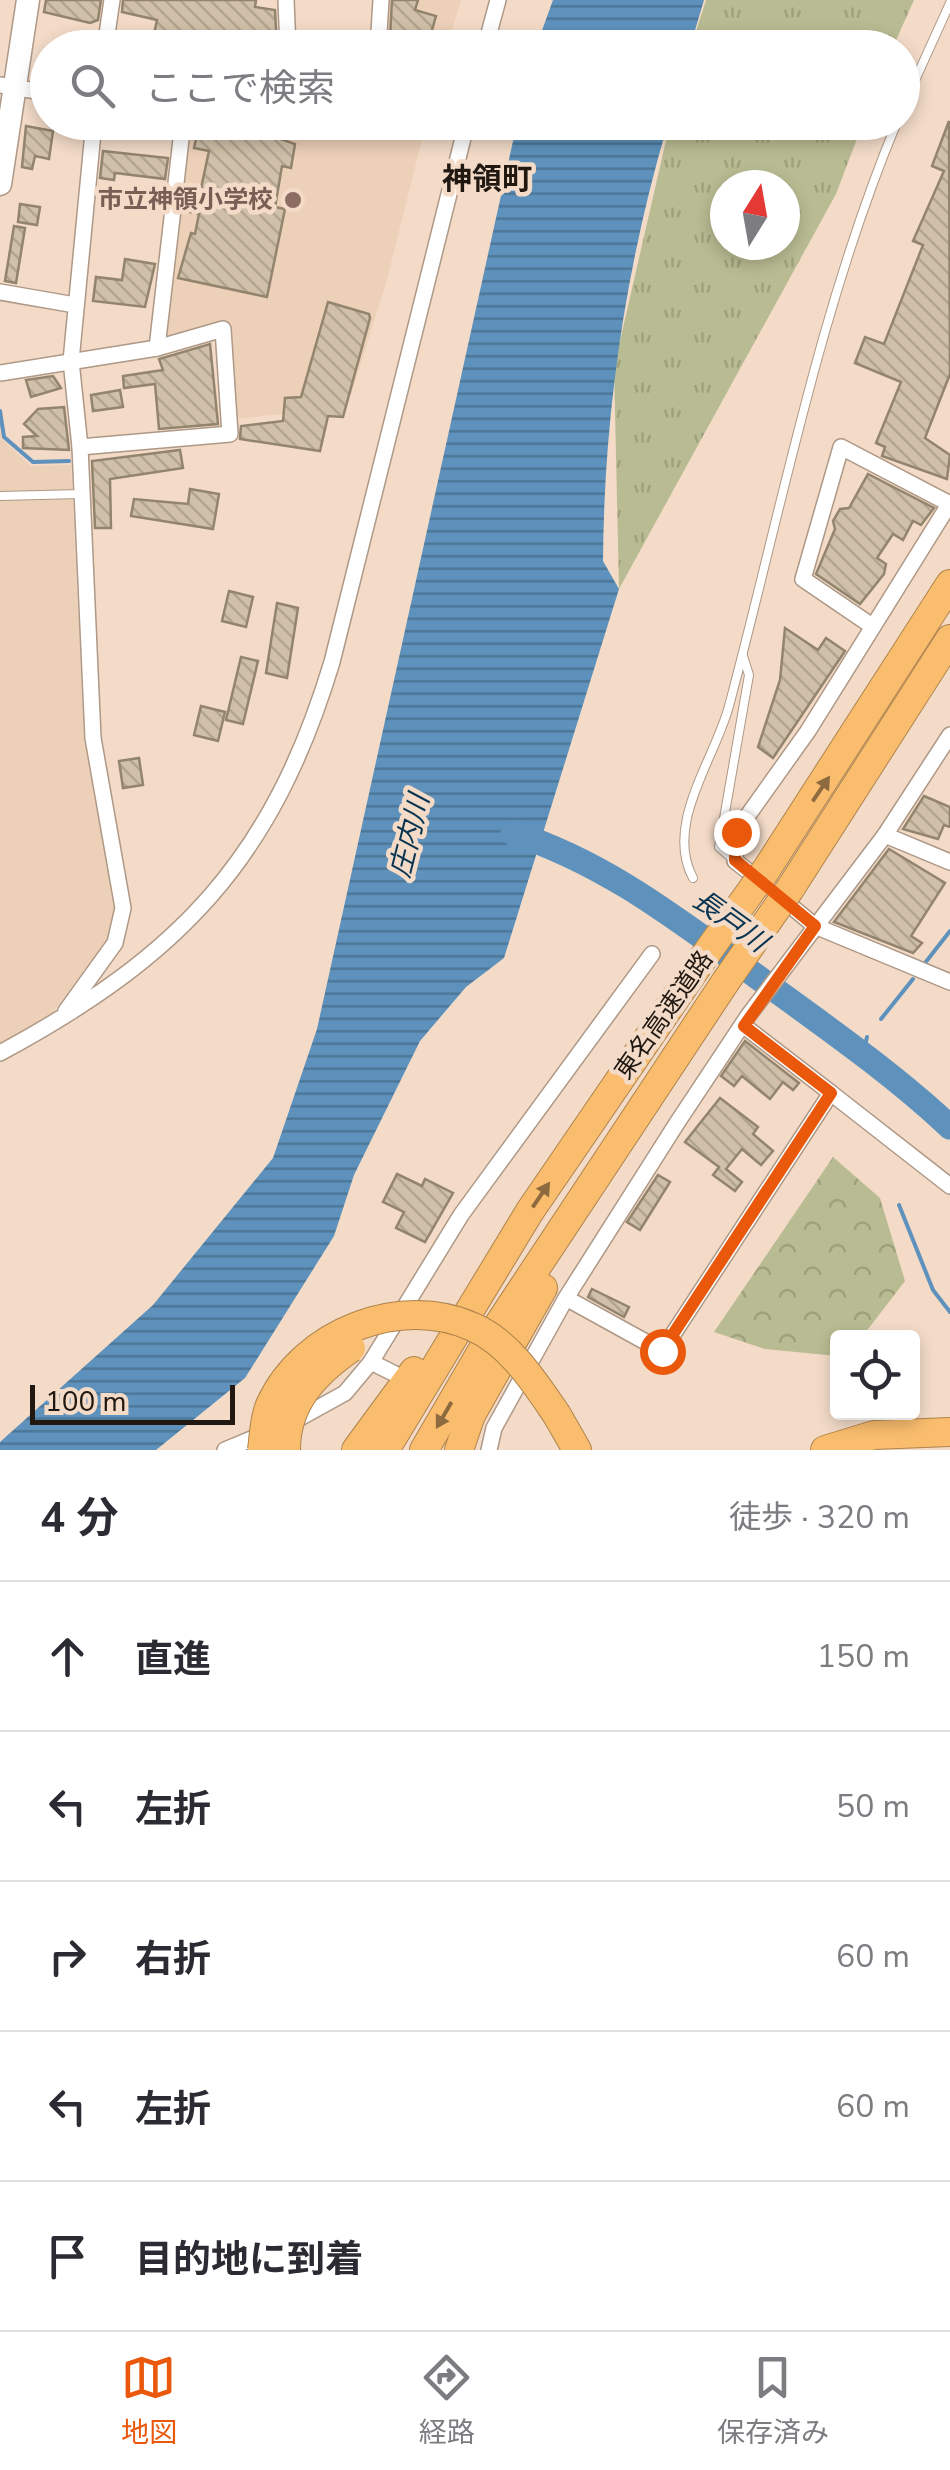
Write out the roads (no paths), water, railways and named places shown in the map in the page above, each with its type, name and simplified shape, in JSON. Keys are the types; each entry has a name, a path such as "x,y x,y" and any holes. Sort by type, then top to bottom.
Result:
{"highway":[{"name":"東名高速道路","path":"385,1450 488,1277 766,870 950,584"},
{"name":"東名高速道路","path":"424,1450 487,1342 700,1018 790,890 950,639"},
{"path":"459,1450 460,1438 490,1380 700,1018"},
{"path":"356,1450 488,1277"},
{"path":"262,1450 270,1405 304,1360 355,1326 412,1314 473,1326 496,1340 535,1382 551,1431"},
{"path":"286,1450 292,1409 317,1375 352,1346 375,1336 414,1330 470,1343 488,1355 551,1431 577,1450"},
{"path":"825,1450 950,1432"}],"street":[{"path":"0,184 7,86 28,0"},
{"path":"108,30 112,0"},
{"path":"286,0 287,30"},
{"path":"379,30 381,0"},
{"path":"490,30 498,0"},
{"path":"62,1020 115,943 123,908 93,738 80,447 71,361 92,140"},
{"path":"157,348 181,140"},
{"path":"0,1052 62,1020 146,960 232,874 312,726 462,140"},
{"path":"0,292 75,304"},
{"path":"0,373 157,348 223,329 230,434 80,447"},
{"path":"872,626 802,579 841,446 950,503 808,731 736,832 735,860 815,926 950,982"},
{"path":"488,1450 494,1428 566,1298 746,1021 948,744"},
{"path":"885,835 950,862"},
{"path":"225,1450 310,1415 345,1393 372,1362 462,1215 652,954"},
{"path":"746,1021 950,1186"},
{"path":"0,1036 16,1044"},
{"path":"566,1298 662,1351 831,1093"},
{"path":"372,1362 395,1374"},
{"path":"478,1419 494,1428"}],"lane":[{"path":"920,69 950,3"},
{"path":"693,878 682,842 686,819 720,737 835,299 891,140"},
{"path":"0,496 81,494"},
{"path":"735,860 718,848 748,675 742,654"}],"water":[{"path":"553,0 704,0 695,30 542,30"},
{"name":"庄内川","path":"513,140 663,140 629,285 613,394 603,561 619,589 504,958 466,987 420,1041 354,1175 334,1236 245,1378 156,1450 0,1450 0,1442 153,1305 273,1158 317,1029"}],"waterway":[{"path":"0,411 4,437 33,462 69,461"},
{"name":"長戸川","path":"513,833 579,860 669,914 856,1049 950,1127"},
{"path":"925,963 950,931"},
{"path":"881,1019 913,979"},
{"path":"863,1054 867,1037"},
{"path":"899,1205 933,1290 950,1312"}],"place":[{"name":"市立神領小学校","path":"293,200"}],"district":[{"name":"神領町","path":"487,179"}]}
